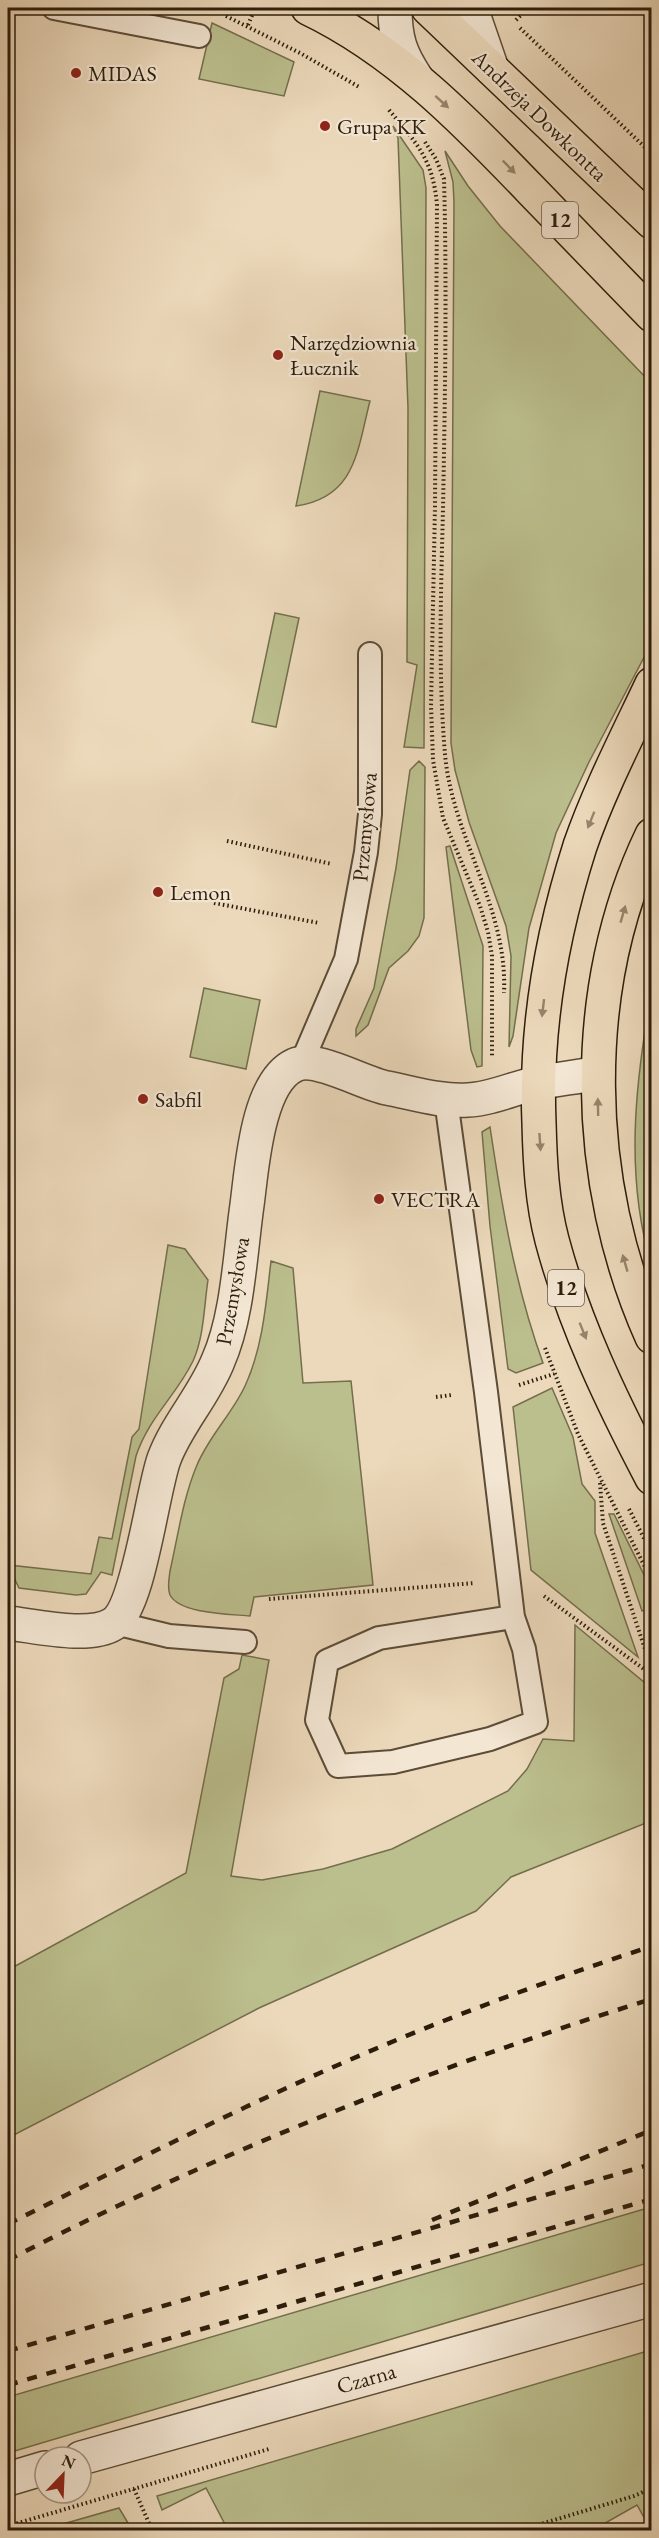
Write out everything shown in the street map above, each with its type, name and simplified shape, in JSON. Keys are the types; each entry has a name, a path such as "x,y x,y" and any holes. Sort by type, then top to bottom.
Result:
{"main road":[{"name":"12","path":"308,8 388,56 417,79 484,141 651,315"},
{"name":"Andrzeja Dowkontta","path":"428,8 651,222"},
{"name":"12","path":"651,684 581,845 551,951 541,1021 537,1083 542,1175 552,1239 568,1294 584,1334 651,1478"},
{"path":"615,766 651,712"},
{"path":"651,835 635,876 612,958 600,1035 598,1073 601,1149 607,1185 623,1257 651,1337"}],"street":[{"path":"395,8 397,39 402,57 417,79"},
{"path":"471,8 492,69"},
{"path":"302,1062 315,1063 377,1086 446,1100 469,1101 537,1083 598,1073"},
{"name":"Przemysłowa","path":"116,1623 133,1591 164,1460 189,1409 208,1383 219,1359 232,1310 254,1154 265,1107 280,1075 302,1062"},
{"path":"8,1623 90,1631 116,1623"},
{"name":"Czarna","path":"93,2455 651,2299"},
{"path":"8,2479 33,2472"}],"lane":[{"path":"54,8 199,36"},
{"name":"Przemysłowa","path":"302,1062 346,959 362,871 370,814 370,654"},
{"path":"446,1100 486,1392 513,1617 524,1649 536,1722 490,1739 393,1762 338,1766 317,1720 327,1661 380,1638 513,1617"},
{"path":"116,1623 169,1636 245,1642"}],"path":[{"path":"255,8 248,26 365,90"},
{"path":"514,22 528,8"},
{"path":"510,15 514,22 651,154"},
{"path":"381,103 427,159 435,183 438,205 431,706 433,760 443,818 480,906 492,956 492,1095"},
{"path":"422,136 436,159 444,179 447,343 441,677 445,753 454,804 490,900 500,935 504,953 504,999"},
{"path":"227,841 362,871"},
{"path":"214,903 351,930"},
{"path":"651,1131 651,1172"},
{"path":"600,1479 603,1523 651,1670"},
{"path":"8,2526 276,2447"},
{"path":"521,2530 634,2496 651,2488"},
{"path":"134,2489 152,2530"}],"green space":[{"path":"212,23 294,62 284,96 199,79"},
{"path":"393,126 423,170 426,188 424,748 404,747 417,665 407,662 408,408 398,138"},
{"path":"445,151 468,186 500,226 651,383 651,644 589,762 556,833 529,928 513,1036 509,1047 511,956 506,926 469,822 455,770 451,743 454,202 453,182"},
{"path":"320,391 370,401 357,454 342,482 331,493 316,501 296,506"},
{"path":"275,613 299,618 276,727 252,722"},
{"path":"419,761 425,767 424,918 419,936 408,951 389,968 368,1025 356,1036 356,1029 374,988 396,868 410,770"},
{"path":"450,846 483,946 482,1066 477,1067 471,1050 446,847"},
{"path":"204,988 260,1000 246,1069 190,1057"},
{"path":"651,995 651,1264 638,1197 635,1130 641,1062"},
{"path":"490,1127 517,1276 543,1363 516,1373 508,1369 490,1226 482,1132"},
{"path":"168,1245 185,1249 208,1280 202,1332 197,1352 186,1374 141,1442 136,1456 112,1575 101,1572 86,1594 76,1595 19,1588 8,1565 91,1574 99,1537 112,1539 132,1437 139,1429"},
{"path":"271,1261 293,1268 303,1383 351,1381 373,1585 254,1597 250,1616 206,1612 175,1601 169,1592 170,1571 184,1504 197,1465 240,1396 256,1356 263,1325"},
{"path":"552,1388 573,1437 582,1484 595,1501 595,1533 638,1657 531,1570 513,1407"},
{"path":"609,1514 614,1514 651,1589 651,1641 645,1622 650,1620 647,1610 642,1611"},
{"path":"575,1625 645,1683 651,1706 651,1821 511,1877 476,1911 259,2008 8,2138 8,1970 186,1873 224,1678 239,1669 242,1655 269,1660 231,1876 262,1880 323,1869 392,1849 508,1791 527,1769 543,1739 574,1741"},
{"path":"651,2207 651,2262 8,2453 8,2397"},
{"path":"651,2350 651,2530 637,2505 593,2530 228,2530 206,2488 162,2510 157,2496"},
{"path":"119,2508 128,2523 115,2530 42,2530"}],"railway":[{"path":"8,2224 213,2123 376,2048 493,2002 652,1946"},
{"path":"8,2260 164,2184 324,2116 487,2054 652,1999"},
{"path":"432,2220 652,2130"},
{"path":"8,2351 652,2164"},
{"path":"8,2385 652,2199"}],"place":[{"name":"MIDAS","path":"76,73"},
{"name":"Grupa KK","path":"325,126"},
{"name":"Narzędziownia Łucznik","path":"278,355"},
{"name":"Lemon","path":"158,892"},
{"name":"Sabfil","path":"143,1099"},
{"name":"VECTRA","path":"379,1199"}]}
